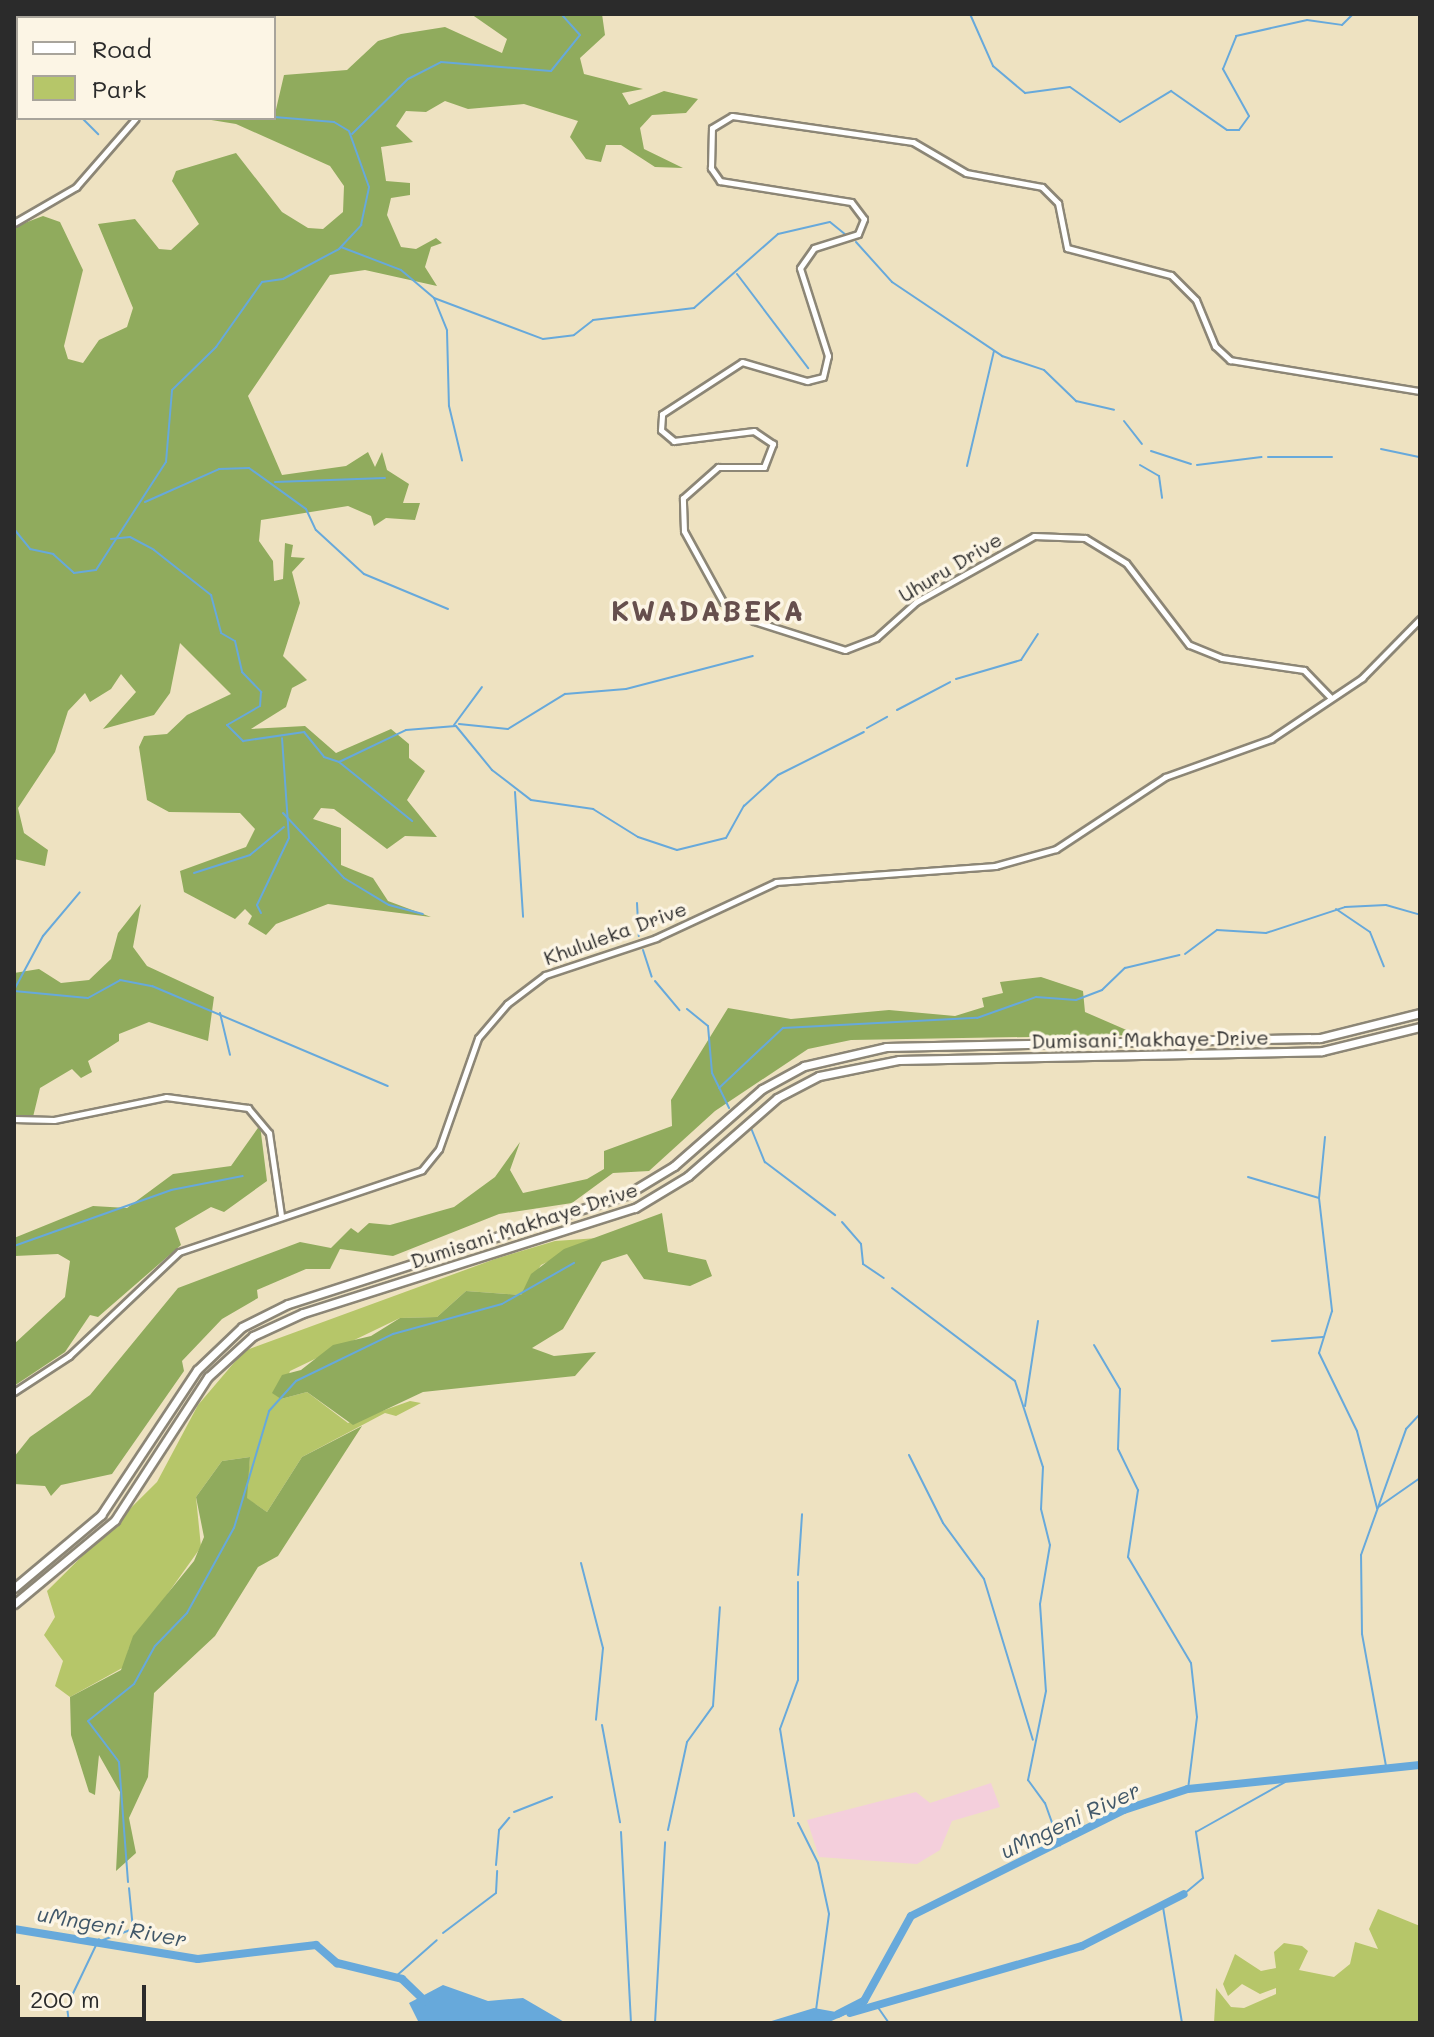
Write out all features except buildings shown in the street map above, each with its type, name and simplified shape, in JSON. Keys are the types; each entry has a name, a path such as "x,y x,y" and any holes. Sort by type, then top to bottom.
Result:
{"main road":[{"name":"Dumisani Makhaye Drive","path":"14,1588 101,1515 197,1370 242,1327 288,1304 626,1195 674,1166 751,1097 804,1066 886,1047 1320,1038 1420,1013"},
{"name":"Dumisani Makhaye Drive","path":"14,1604 115,1520 208,1377 253,1336 303,1313 635,1208 679,1183 777,1098 819,1076 899,1060 1322,1051 1420,1027"}],"street":[{"name":"Uhuru Drive","path":"1331,698 1304,670 1213,656 1189,645 1126,563 1104,543 1085,538 1034,536 924,598 876,638 845,650 747,618 717,595 682,525 683,498 710,470 764,467 773,444 754,431 674,441 661,430 662,414 742,362 807,381 823,377 828,356 800,268 814,248 858,234 864,219 851,202 720,181 711,168 712,128 732,116 922,144 966,173 1049,190 1058,203 1062,240 1081,256 1171,275 1196,300 1215,346 1233,362 1420,391"},
{"path":"14,223 76,187 134,120"},
{"name":"Khululeka Drive","path":"14,1392 69,1356 171,1257 281,1215 428,1165 487,1025 557,969 656,938 776,882 986,867 1041,855 1089,833 1165,777 1259,745 1367,674 1420,619"},
{"path":"14,1119 54,1120 166,1097 248,1108 269,1133 281,1215"}],"shaded area":[{"path":"991,1783 1000,1807 952,1821 940,1850 917,1864 819,1857 807,1820 916,1792 930,1803"}],"green space":[{"path":"471,14 602,14 605,35 580,58 584,74 643,89 622,93 629,105 664,91 698,99 686,113 652,115 640,128 644,149 683,168 655,167 621,145 606,145 601,162 586,159 570,137 578,121 524,104 468,109 445,101 426,112 406,111 396,126 413,142 381,147 386,181 410,183 410,195 391,198 387,215 401,247 416,249 436,238 442,243 431,247 425,267 437,286 365,270 330,275 248,396 282,475 346,466 368,452 375,467 382,452 387,470 409,484 403,503 420,503 415,520 386,518 374,526 371,516 348,506 261,520 259,541 273,561 274,581 283,579 285,543 293,545 291,557 305,558 292,572 300,603 283,656 307,680 292,688 286,707 251,729 305,726 336,753 391,729 409,744 409,758 425,771 407,800 437,837 405,836 387,849 334,809 321,808 313,819 341,828 341,865 373,878 388,901 431,917 328,904 276,924 266,935 248,924 252,916 245,909 235,919 184,892 180,871 246,847 255,829 240,813 169,812 147,800 139,747 144,736 167,734 187,715 231,694 180,643 170,693 154,715 103,729 136,692 121,674 111,689 90,702 85,693 68,711 55,752 18,808 24,833 48,850 45,866 14,859 14,227 43,216 60,222 83,270 64,346 68,359 83,363 99,340 127,327 133,308 98,224 135,219 159,249 171,250 199,224 172,181 176,171 236,153 282,212 308,228 323,229 343,212 344,186 330,166 236,124 211,120 276,120 284,75 347,70 378,41 401,34 445,27 502,53 507,39"},
{"path":"141,904 133,947 147,966 214,997 208,1041 149,1022 119,1034 119,1041 88,1061 92,1072 81,1078 72,1069 40,1088 33,1117 14,1116 14,973 39,969 61,983 89,980 111,959 118,933"},
{"path":"1041,977 1083,991 1085,1012 1138,1035 851,1040 808,1049 715,1111 649,1171 613,1173 572,1203 499,1214 393,1256 340,1249 330,1269 306,1269 257,1290 258,1298 222,1319 182,1361 184,1371 112,1474 61,1485 51,1496 45,1486 14,1484 14,1457 30,1437 90,1395 178,1288 300,1242 331,1248 351,1228 358,1233 369,1223 390,1225 454,1207 495,1177 520,1142 510,1170 523,1193 587,1179 604,1169 604,1151 672,1126 671,1100 728,1008 791,1019 889,1010 955,1016 984,1007 982,998 1003,993 1000,982"},
{"path":"260,1125 267,1181 224,1212 211,1207 175,1228 181,1245 98,1317 90,1315 65,1352 14,1386 14,1344 65,1297 70,1261 58,1254 15,1256 14,1238 93,1206 127,1208 173,1174 231,1166"},
{"path":"662,1213 668,1252 706,1260 712,1276 690,1286 644,1279 627,1254 602,1262 563,1329 532,1348 554,1356 596,1352 575,1376 423,1392 353,1425 307,1392 281,1399 272,1393 282,1375 301,1370 333,1345 371,1336 400,1318 437,1317 466,1291 521,1295 531,1274 564,1249"},
{"path":"598,1238 541,1265 521,1295 466,1291 437,1317 400,1318 290,1371 281,1399 307,1392 348,1423 410,1401 421,1403 396,1416 385,1413 302,1457 267,1512 246,1498 250,1457 222,1461 196,1497 201,1547 129,1648 124,1667 70,1697 55,1686 63,1661 44,1635 55,1617 47,1591 157,1482 198,1405 244,1351 495,1259 555,1241"},
{"path":"362,1426 278,1556 258,1567 215,1636 154,1693 148,1777 129,1818 136,1853 116,1871 120,1792 99,1755 95,1795 89,1792 71,1735 70,1697 121,1670 133,1636 194,1561 204,1537 196,1497 222,1461 250,1457 247,1498 267,1512 302,1457"},
{"path":"1378,1909 1420,1926 1420,2023 1214,2023 1216,1988 1231,2007 1244,2008 1276,1994 1276,1988 1260,1994 1242,1984 1228,1996 1223,1984 1235,1954 1261,1971 1276,1968 1274,1952 1284,1943 1302,1946 1308,1951 1299,1970 1334,1977 1350,1964 1355,1942 1378,1949 1369,1929"}],"water":[{"path":"443,1985 488,2001 523,1998 566,2023 419,2023 409,2003"},
{"path":"814,2008 847,2014 827,2023 765,2023"}],"waterway":[{"path":"352,134 408,79 441,62 551,71 580,35 561,14"},
{"path":"970,14 993,66 1025,93 1070,87 1120,122 1171,91 1227,130 1239,130 1249,116 1223,69 1236,36 1307,20 1342,25 1353,14"},
{"path":"14,84 14,96"},
{"path":"14,529 30,549 53,554 74,573 96,570 166,462 172,390 216,347 262,282 283,279 339,249 361,225 369,187 349,131 334,122 276,117"},
{"path":"84,120 98,134"},
{"path":"341,247 401,270 434,298 543,339 574,335 593,320 694,308 778,234 830,222 845,234"},
{"path":"856,242 892,282 1002,356 1044,370 1076,401 1114,410"},
{"path":"737,274 808,368"},
{"path":"434,298 447,331 449,406 462,460"},
{"path":"967,466 994,351"},
{"path":"1124,421 1142,444"},
{"path":"1381,449 1420,457"},
{"path":"1151,451 1191,464"},
{"path":"1197,465 1262,457"},
{"path":"1268,457 1332,457"},
{"path":"1140,465 1159,476 1162,498"},
{"path":"145,502 219,469 249,468 306,509 316,530 364,574 448,609"},
{"path":"275,482 385,478"},
{"path":"111,539 130,537 154,550 211,595 221,633 235,641 242,672 261,692 260,706 227,725 243,741 304,732 324,757 339,762 406,730 456,726 492,770 531,800 593,809 638,837 677,850 726,838 744,806 778,775 864,732"},
{"path":"956,679 1021,660 1038,634"},
{"path":"459,724 508,729 565,694 626,689 753,656"},
{"path":"897,710 950,682"},
{"path":"454,725 482,687"},
{"path":"867,728 887,717"},
{"path":"261,913 257,905 289,838 282,738"},
{"path":"339,762 412,821"},
{"path":"515,792 523,917"},
{"path":"283,813 344,878 389,905 423,914"},
{"path":"194,873 250,855 284,827"},
{"path":"14,990 43,936 80,892"},
{"path":"637,903 639,936"},
{"path":"1185,954 1217,930 1266,933 1345,907 1386,905 1420,915"},
{"path":"1336,909 1370,932 1384,966"},
{"path":"643,950 652,977"},
{"path":"719,1088 783,1028 977,1018 1036,997 1076,1000 1102,990 1125,968 1179,955"},
{"path":"14,991 88,998 120,980 152,986 388,1086"},
{"path":"655,981 679,1010"},
{"path":"687,1009 708,1026 712,1073 729,1108"},
{"path":"220,1013 230,1055"},
{"path":"751,1128 765,1162 835,1215"},
{"path":"1325,1137 1319,1198 1332,1311 1319,1353 1357,1431 1377,1508 1420,1478"},
{"path":"14,1246 171,1190 243,1176"},
{"path":"1248,1177 1319,1198"},
{"path":"842,1222 861,1244 863,1264 884,1278"},
{"path":"128,1882 119,1762 88,1721 134,1684 155,1646 187,1613 234,1528 269,1411 296,1381 393,1334 502,1304 574,1263"},
{"path":"892,1288 1015,1381 1043,1467 1041,1509 1050,1545 1040,1604 1046,1691 1028,1780 1045,1803 1060,1845"},
{"path":"1025,1406 1038,1321"},
{"path":"1272,1341 1323,1337"},
{"path":"1094,1345 1120,1389 1118,1449 1138,1490 1128,1557 1191,1663 1197,1717 1188,1789"},
{"path":"1386,1766 1362,1634 1361,1555 1406,1429 1420,1414"},
{"path":"909,1455 943,1523 984,1579 1033,1740"},
{"path":"798,1575 802,1514"},
{"path":"581,1563 603,1648 596,1720"},
{"path":"794,1816 780,1729 798,1680 798,1582"},
{"path":"668,1830 687,1742 713,1706 720,1607"},
{"path":"602,1725 620,1822"},
{"name":"uMngeni River","path":"838,2014 864,2001 911,1916 1124,1810 1188,1789 1420,1765"},
{"path":"1184,1894 1203,1878 1196,1832 1285,1782"},
{"path":"514,1812 552,1797"},
{"path":"496,1865 499,1830 509,1818"},
{"path":"798,1823 818,1863 829,1914 816,2010"},
{"path":"621,1832 631,2023"},
{"path":"655,2023 665,1842"},
{"path":"443,1933 496,1893 497,1871"},
{"path":"103,1940 133,1929 129,1888"},
{"path":"850,2013 1082,1946 1184,1894"},
{"path":"1163,1907 1182,2023"},
{"name":"uMngeni River","path":"14,1929 198,1959 316,1945 337,1963 402,1979 425,2001"},
{"path":"69,2023 67,2006 99,1939"},
{"path":"394,1978 437,1940"},
{"path":"877,2006 889,2023"}],"district":[{"name":"KWADABEKA","path":"708,610"}]}
